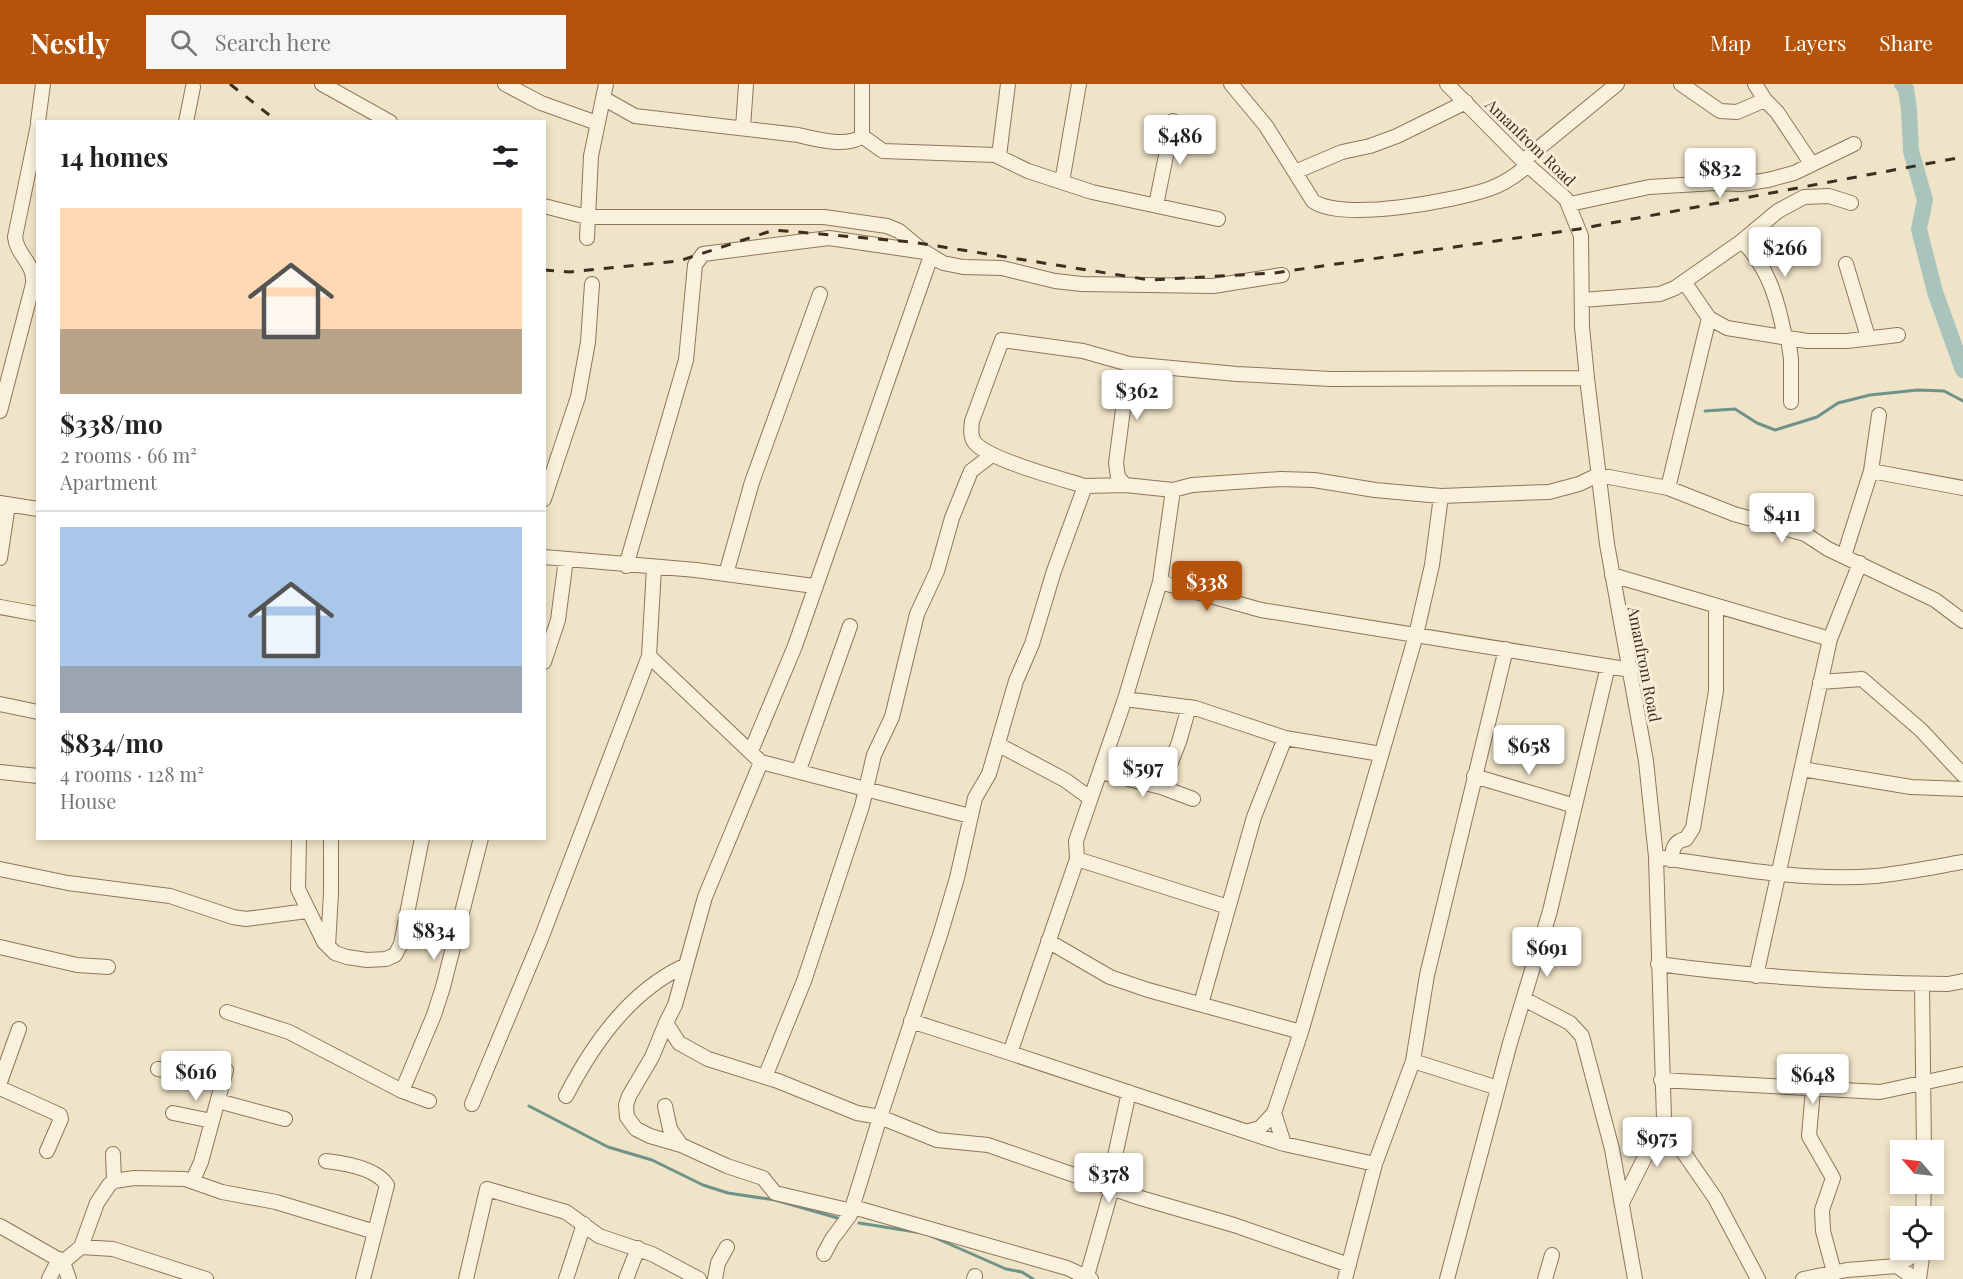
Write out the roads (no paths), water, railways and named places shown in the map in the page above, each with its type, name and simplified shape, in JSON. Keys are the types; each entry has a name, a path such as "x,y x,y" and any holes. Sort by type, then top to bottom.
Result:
{"street":[{"path":"38,120 43,84"},
{"path":"321,84 386,120"},
{"path":"506,84 541,103 597,123"},
{"path":"743,128 746,84"},
{"path":"862,84 862,136"},
{"path":"999,156 1008,84"},
{"path":"1062,182 1079,84"},
{"path":"1232,84 1266,126 1313,201 1319,206 1359,210 1428,205 1489,189 1517,175 1526,163 1617,84"},
{"name":"Amanfrom Road","path":"1447,84 1570,204 1583,246 1582,300 1587,378 1598,475 1612,575 1646,761 1656,857 1661,1080 1664,1119 1670,1133 1715,1198 1758,1279"},
{"path":"1682,84 1720,111 1728,113 1765,100"},
{"path":"1755,84 1811,163"},
{"path":"186,120 193,87"},
{"path":"587,238 591,156 605,91 635,116 846,141 857,140 862,136"},
{"path":"1295,172 1342,152 1370,146 1388,139 1466,102"},
{"path":"1156,205 1173,121"},
{"path":"862,136 883,151 999,156 1062,182 1136,204 1156,205 1218,219"},
{"path":"0,411 33,284 31,265 15,240 32,178 36,141"},
{"path":"1570,204 1649,188 1715,183 1741,184 1768,180 1794,173 1854,144"},
{"path":"1582,300 1660,294 1685,283 1778,211 1803,197 1829,196 1851,203"},
{"path":"546,207 587,217 824,218 887,226 899,231 943,263 963,267 1002,268 1054,281 1082,284 1213,286 1282,275"},
{"path":"626,566 686,360 698,259 703,254 829,238 928,254"},
{"path":"1742,241 1757,255 1778,302 1791,359 1791,402"},
{"path":"751,751 782,679 928,254"},
{"path":"1846,264 1868,337"},
{"path":"1685,283 1709,318 1727,328 1786,338 1847,341 1868,337 1898,336"},
{"path":"546,493 578,397 588,342 592,284"},
{"path":"726,574 750,488 820,294"},
{"path":"1668,488 1709,318"},
{"path":"765,1077 804,981 867,788 874,755 892,717 917,614 937,572 952,518 971,471 974,442 971,434 972,421 1002,340 1018,340 1083,351 1129,364 1332,379 1587,378"},
{"path":"1119,482 1118,446 1129,364"},
{"path":"1844,556 1871,471 1879,415"},
{"path":"974,442 992,455 1085,486 1119,482 1173,490 1192,484 1281,479 1314,480 1375,490 1441,496 1549,492 1579,484 1598,475 1668,488 1734,513 1805,534 1844,556 1935,600 1963,621"},
{"path":"971,471 992,455"},
{"path":"1871,471 1963,488"},
{"path":"824,1254 831,1239 845,1224 853,1209 910,1021 954,889 975,798 989,774 1016,681 1032,644 1054,571 1085,486"},
{"path":"1010,1053 1077,859 1076,841 1125,699 1160,582 1173,490"},
{"path":"1249,1131 1260,1128 1274,1113 1301,1032 1416,635 1432,565 1441,496"},
{"path":"0,558 4,504 36,509"},
{"path":"546,557 726,574 814,586"},
{"path":"546,656 558,620 566,559"},
{"path":"1756,976 1830,639 1860,563"},
{"path":"472,1104 542,936 650,656 654,568"},
{"path":"1612,575 1830,639"},
{"path":"1160,582 1261,610 1631,670"},
{"path":"1671,860 1673,846 1678,840 1686,839 1693,828 1716,691 1716,606"},
{"path":"0,607 36,614"},
{"path":"799,770 850,626"},
{"path":"666,1023 679,1043 693,1052 765,1077 821,1100 880,1117 938,1140 988,1145 1112,1188 1234,1225 1347,1272 1375,1164 1413,1061 1427,975 1506,650"},
{"path":"650,656 761,762 867,788 908,802 970,816"},
{"path":"1446,1279 1498,1088 1550,911 1608,666"},
{"path":"1820,682 1862,678 1921,730 1963,775"},
{"path":"1125,699 1189,707 1285,738 1381,754"},
{"path":"0,704 36,712"},
{"path":"1161,787 1179,742 1189,707"},
{"path":"1201,1004 1254,817 1285,738"},
{"path":"999,745 1065,780 1090,798"},
{"path":"761,762 716,867 684,966 675,1005 652,1057 629,1096 626,1105 627,1117 636,1129 763,1178 775,1193 853,1209 1067,1268 1089,1278 1112,1188 1113,1165 1129,1092"},
{"path":"1802,769 1911,787 1963,789"},
{"path":"0,772 36,776"},
{"path":"1100,772 1161,787 1193,799"},
{"path":"1474,777 1575,806"},
{"path":"299,840 298,889 327,946 335,953 367,960 395,955 401,944 422,840"},
{"path":"327,946 331,893 331,840"},
{"path":"402,1091 443,987 480,840"},
{"path":"1656,857 1779,873 1836,877 1876,876 1963,862"},
{"path":"1077,859 1228,907"},
{"path":"0,869 99,888 170,896 240,918 268,918 307,910"},
{"path":"1048,941 1110,977 1301,1032"},
{"path":"0,946 77,965 108,967"},
{"path":"1658,964 1756,976 1853,983 1922,984 1963,981"},
{"path":"566,1096 577,1075 620,1012 634,999 684,966"},
{"path":"1922,984 1924,1140"},
{"path":"1524,999 1570,1023 1582,1036 1612,1149 1635,1279"},
{"path":"228,1012 295,1035 402,1091 429,1101"},
{"path":"910,1021 1284,1144 1375,1164"},
{"path":"0,1082 19,1029"},
{"path":"1413,1061 1498,1088"},
{"path":"158,1070 225,1075 201,1162 193,1180"},
{"path":"1661,1080 1880,1092 1963,1074"},
{"path":"0,1088 60,1115 61,1119 46,1151"},
{"path":"1814,1089 1809,1136 1833,1178 1822,1210 1823,1231 1834,1272"},
{"path":"218,1101 285,1119"},
{"path":"665,1106 670,1129 681,1145"},
{"path":"173,1113 212,1121"},
{"path":"1274,1113 1284,1144"},
{"path":"1623,1203 1664,1119"},
{"path":"49,1279 61,1261 81,1247 97,1203 114,1181 113,1154"},
{"path":"326,1161 349,1164 387,1185 363,1279"},
{"path":"1089,1180 1113,1165"},
{"path":"114,1181 158,1177 193,1180 222,1192 276,1202 375,1232"},
{"path":"466,1279 487,1189 566,1212 599,1236 638,1248 699,1279"},
{"path":"566,1279 584,1224"},
{"path":"0,1226 61,1261 69,1279"},
{"path":"81,1247 113,1250 206,1279"},
{"path":"715,1279 718,1263 727,1247"},
{"path":"626,1279 638,1248"},
{"path":"1545,1279 1552,1255"},
{"path":"1803,1279 1834,1272 1897,1266 1906,1260"},
{"path":"1897,1266 1917,1279 1920,1260"}],"waterway":[{"path":"1902,84 1906,89 1909,110 1911,151 1925,200 1919,229 1935,292 1963,370"},
{"path":"1705,411 1735,409 1757,423 1775,430 1817,417 1838,403 1870,395 1918,390 1944,391 1963,401"},
{"path":"529,1106 608,1147 652,1160 703,1185 728,1193 775,1200 841,1219"},
{"path":"859,1223 922,1233"},
{"path":"931,1236 1006,1269 1022,1272 1033,1279"}],"railway":[{"path":"230,84 275,120"},
{"path":"546,270 570,272 679,261 774,230 912,242 1150,280 1274,273 1579,229 1963,157"}]}
